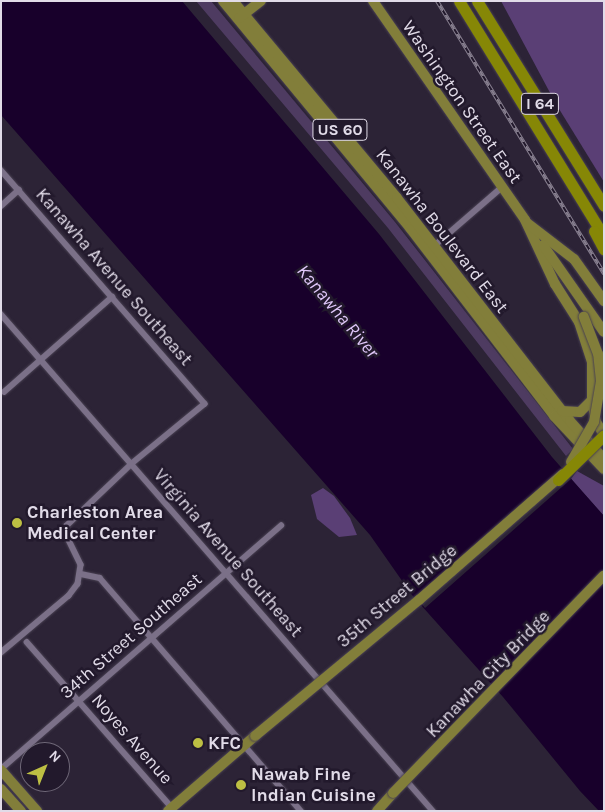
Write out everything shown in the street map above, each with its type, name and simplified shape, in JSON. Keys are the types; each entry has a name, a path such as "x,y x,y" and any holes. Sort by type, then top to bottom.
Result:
{"highway":[{"name":"I 64","path":"459,1 577,196 604,237"},
{"name":"I 64","path":"477,1 604,206"},
{"path":"577,196 604,250"},
{"path":"558,480 604,435"}],"main road":[{"name":"Kanawha Boulevard East","path":"217,1 249,38 254,40"},
{"name":"Kanawha Boulevard East","path":"223,1 242,16 562,411 604,459"},
{"name":"Kanawha Boulevard East","path":"233,1 254,40 431,249 554,416 604,470"},
{"path":"242,16 261,1"},
{"name":"Washington Street East","path":"373,1 524,220 543,255 555,284 579,322 589,347 593,374 592,400 596,422 604,435"},
{"path":"524,220 604,332"},
{"name":"Washington Street East","path":"524,220 574,259 604,301"},
{"name":"35th Street Bridge","path":"171,810 255,736 558,480 590,432 600,396 598,354 584,317 543,255"},
{"path":"562,411 580,412 592,400"},
{"name":"Kanawha City Bridge","path":"377,811 604,575"},
{"path":"1,769 37,811"},
{"path":"1,788 20,811"}],"street":[{"name":"Kanawha Avenue Southeast","path":"1,170 205,404 132,464"},
{"path":"431,249 501,188"},
{"path":"1,206 19,190"},
{"path":"4,392 112,297"},
{"name":"Virginia Avenue Southeast","path":"1,314 433,811"},
{"path":"1,653 69,596 81,574 80,558 66,534 67,526 132,464"},
{"name":"34th Street Southeast","path":"1,769 281,526"},
{"path":"81,574 100,578 153,637 301,811"},
{"name":"Noyes Avenue","path":"27,642 171,810"}],"shaded area":[{"path":"196,1 211,1 395,222 573,449 566,456 388,228"},
{"path":"501,1 604,1 604,182 556,104"},
{"path":"577,471 604,486 604,516 571,479"},
{"path":"323,488 334,496 350,518 357,535 339,537 317,519 311,495"}],"water":[{"name":"Kanawha River","path":"1,1 182,1 379,234 552,457 604,516 604,811 599,811 580,791 503,697 412,595 370,535 1,115"}],"pier":[{"path":"561,468 571,479 425,608 416,597 555,478"}],"railway":[{"path":"437,1 604,274"}],"place":[{"name":"Charleston Area Medical Center","path":"17,523"},
{"name":"KFC","path":"198,743"},
{"name":"Nawab Fine Indian Cuisine","path":"241,785"}]}
